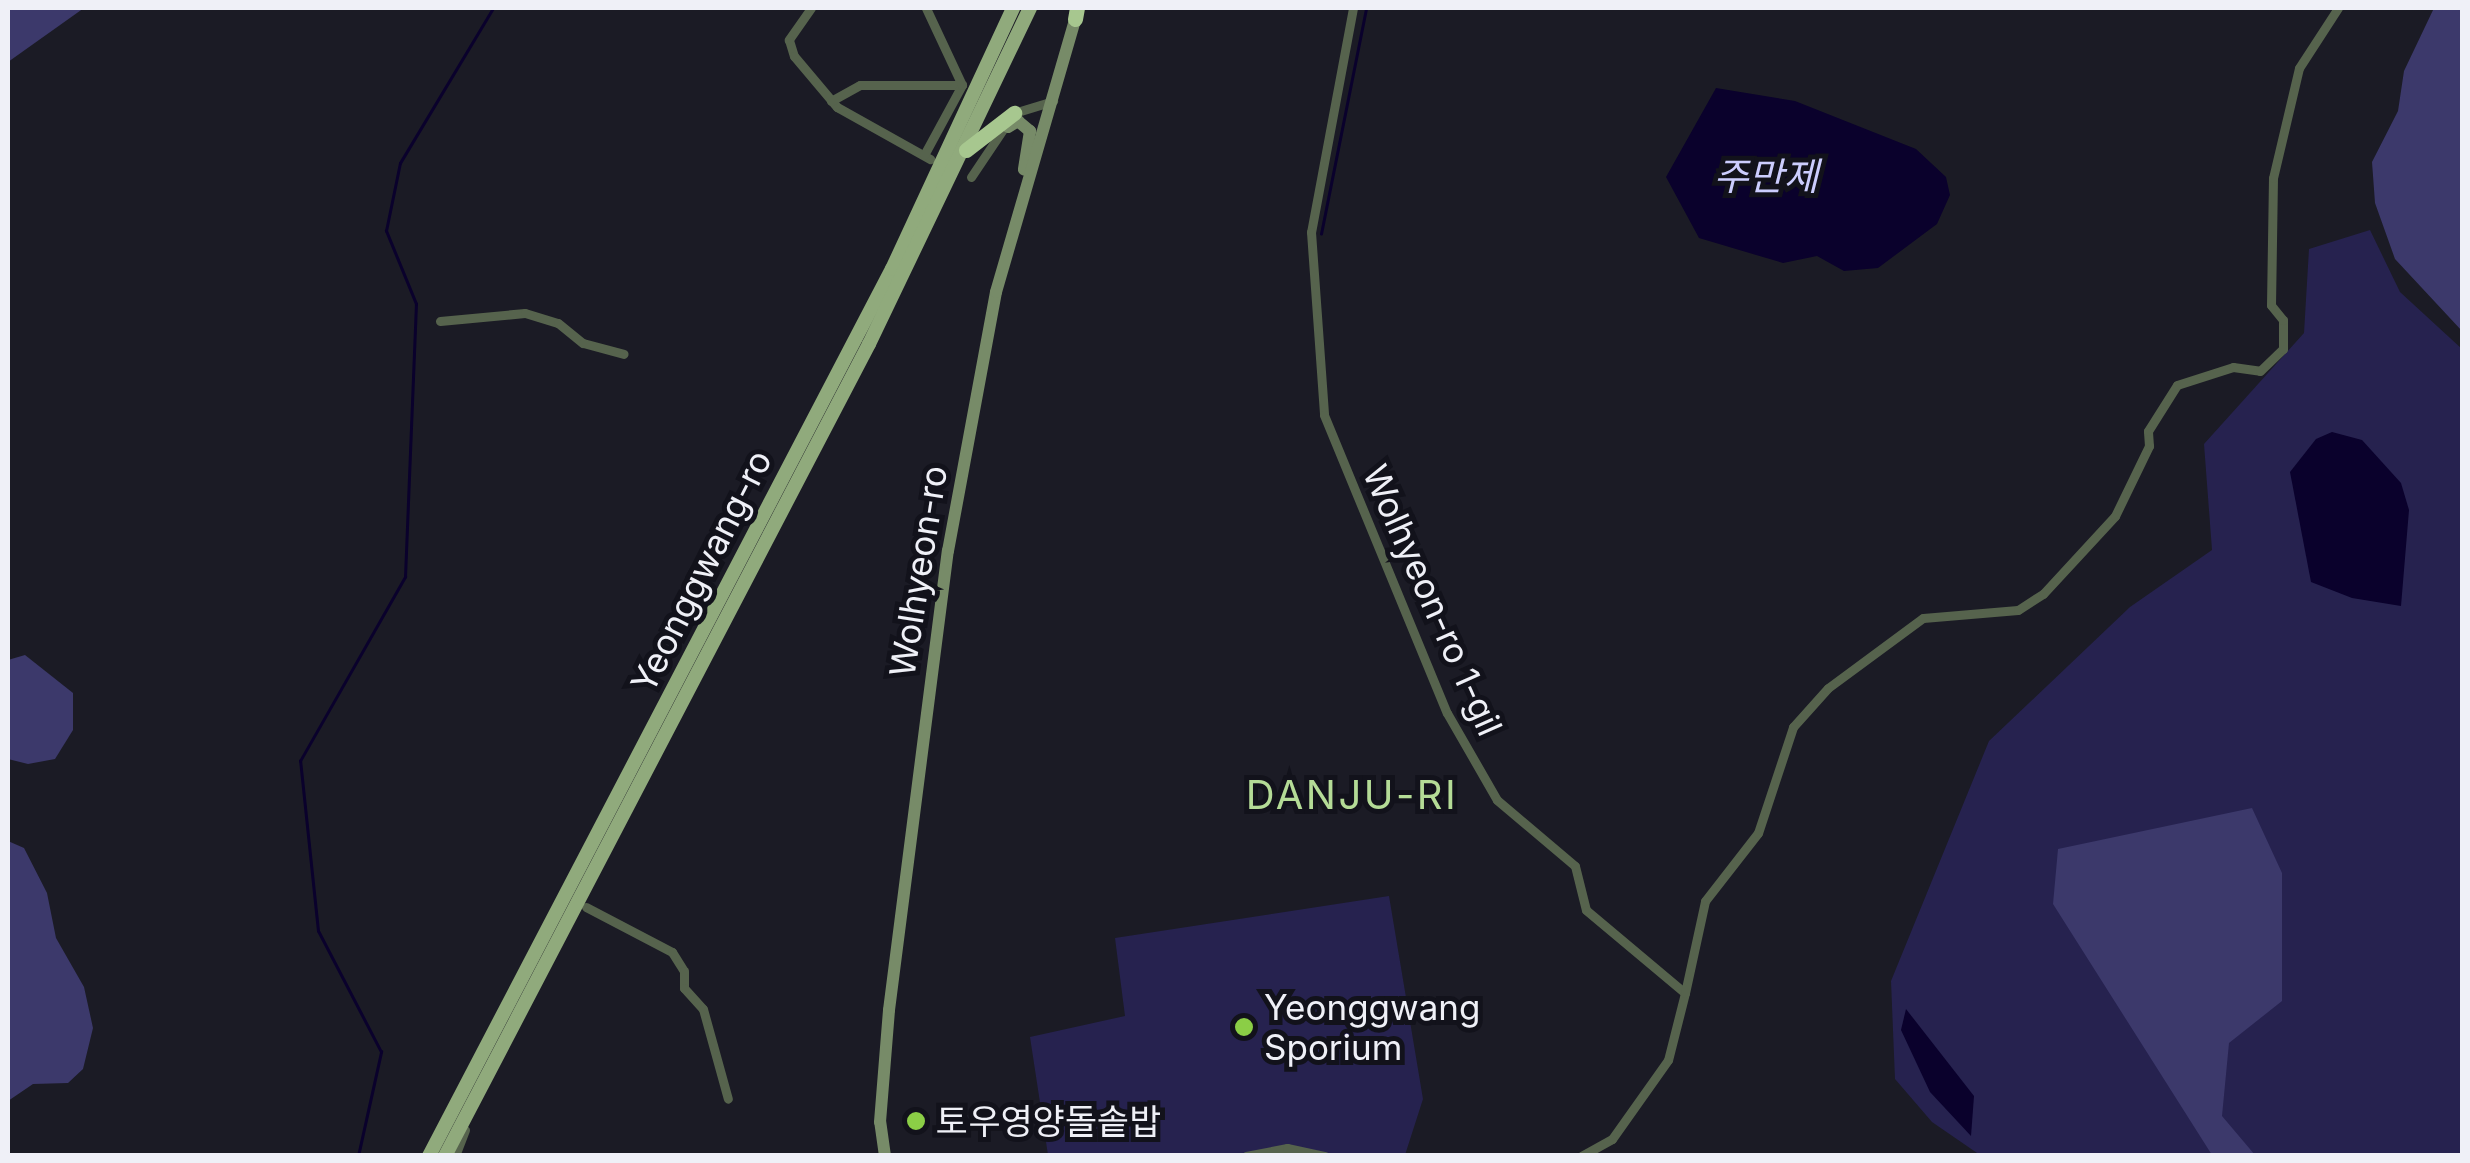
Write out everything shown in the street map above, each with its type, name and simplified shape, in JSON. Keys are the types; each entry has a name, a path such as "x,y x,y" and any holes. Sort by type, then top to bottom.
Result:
{"highway":[{"path":"966,150 1011,120"}],"main road":[{"name":"Yeonggwang-ro","path":"428,1156 892,269 1013,8"},
{"name":"Yeonggwang-ro","path":"445,1156 966,150 1030,8"}],"street":[{"path":"811,8 789,40 794,56 832,101 927,157 953,111 962,85 926,8"},
{"name":"Wolhyeon-ro 1-gil","path":"1353,8 1310,232 1324,415 1448,714 1498,800 1575,866 1586,910 1685,993"},
{"path":"1582,1156 1612,1138 1668,1060 1705,902 1758,833 1793,726 1828,688 1923,618 2018,610 2043,594 2115,516 2150,446 2148,431 2178,385 2233,368 2260,371 2283,349 2283,320 2271,305 2273,178 2299,68 2338,8"},
{"name":"Wolhyeon-ro","path":"885,1156 880,1122 889,1010 948,550 979,367 1077,11"},
{"path":"832,101 860,85 962,85"},
{"path":"971,177 1011,120 1053,101"},
{"path":"1011,120 1030,131 1016,222"},
{"path":"440,321 525,313 558,323 583,343 624,354"},
{"path":"586,907 672,952 684,971 684,988 702,1009 728,1099"},
{"path":"455,1156 496,1059"},
{"path":"1246,1156 1287,1148 1325,1156"}],"shaded area":[{"path":"8,8 84,8 8,62"},
{"path":"2434,8 2462,8 2462,331 2395,259 2375,203 2372,162 2398,111 2404,71"},
{"path":"2370,230 2400,292 2462,349 2462,1155 1980,1155 1932,1122 1895,1079 1891,981 1989,741 2130,607 2212,550 2204,444 2304,333 2309,249"},
{"path":"25,655 73,693 73,730 55,759 28,764 8,759 8,660"},
{"path":"2252,808 2282,873 2282,1001 2229,1043 2222,1116 2255,1155 2212,1155 2053,904 2058,849"},
{"path":"8,841 24,848 47,893 56,938 84,987 93,1028 83,1069 68,1083 33,1084 8,1101"},
{"name":"Yeonggwang Sporium","path":"1389,896 1423,1099 1405,1155 1048,1155 1030,1037 1125,1016 1115,938"}],"water":[{"name":"주만제","path":"1716,88 1795,101 1916,149 1946,177 1950,195 1937,224 1878,268 1844,271 1817,256 1783,263 1699,238 1666,177"},
{"path":"2332,432 2362,440 2401,483 2409,510 2401,606 2352,598 2311,582 2290,472 2316,439"},
{"path":"1906,1009 1974,1096 1971,1136 1930,1092 1901,1030"}],"waterway":[{"path":"358,1156 381,1052 318,931 300,761 405,577 416,304 386,231 400,163 493,8"},
{"path":"1321,234 1366,8"}],"place":[{"name":"Yeonggwang Sporium","path":"1244,1027"},
{"name":"토우영양돌솥밥","path":"916,1121"}],"district":[{"name":"DANJU-RI","path":"1352,795"}]}
